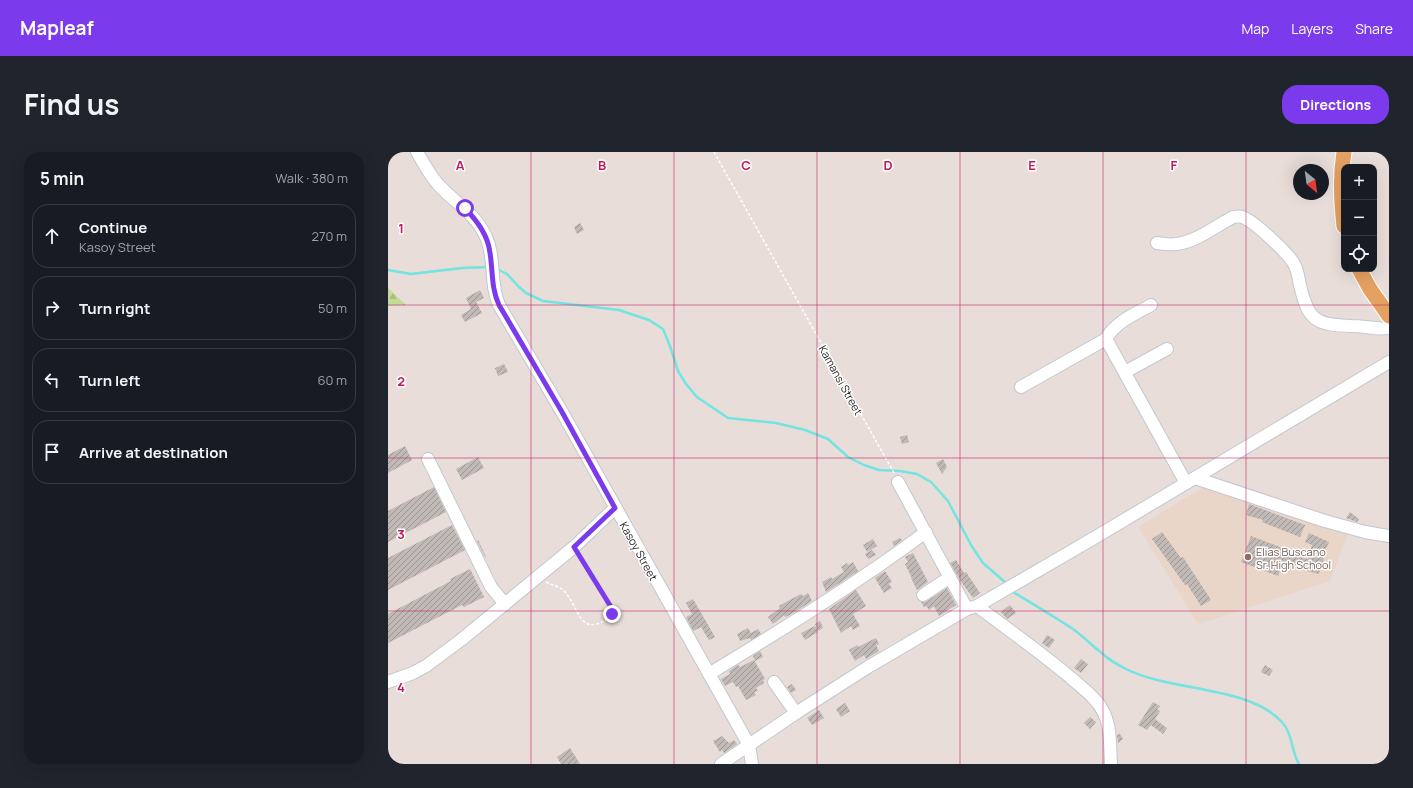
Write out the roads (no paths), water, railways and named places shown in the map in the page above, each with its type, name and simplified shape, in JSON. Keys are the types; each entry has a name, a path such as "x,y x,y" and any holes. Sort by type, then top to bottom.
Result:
{"main road":[{"path":"1341,200 1344,152"},
{"path":"1361,272 1389,316"}],"street":[{"name":"Kasoy Street","path":"417,152 437,183 475,218 486,237 489,246 495,297 499,305 562,412 749,745"},
{"path":"1157,243 1176,244 1185,242 1198,237 1233,217 1243,217 1253,223 1281,247 1291,258 1297,270 1305,302 1309,312 1315,319 1324,324 1337,326 1356,326 1371,329 1389,328"},
{"path":"1022,387 1106,339 1112,329 1118,324 1151,305"},
{"path":"1106,339 1191,481 1341,526 1389,536"},
{"path":"1125,372 1167,349"},
{"path":"721,764 796,713 868,667 1191,481 1389,362"},
{"path":"428,459 491,587 505,604"},
{"path":"898,482 950,577 972,607 1048,660 1093,697 1107,720 1109,728 1111,764"},
{"path":"388,682 413,673 426,666 461,640 574,547 615,508"},
{"path":"709,674 796,622 846,589 926,532"},
{"path":"923,595 950,577"},
{"path":"774,682 796,713"},
{"path":"749,745 752,764"}],"waterway":[{"path":"388,270 411,274 462,268 488,267"},
{"path":"495,268 507,274 526,293 543,301 619,310 649,320 663,329 678,371 686,384 697,397 728,418 776,423 805,430 828,439 848,457 864,465 879,470 900,471 917,474 931,482 948,501 971,545 983,563 1006,583"},
{"path":"1013,592 1073,629 1108,658 1126,669 1165,682 1229,695 1249,701 1267,710 1286,727 1299,764"}],"place":[{"name":"Elias Buscano Sr. High School","path":"1248,557"}]}
